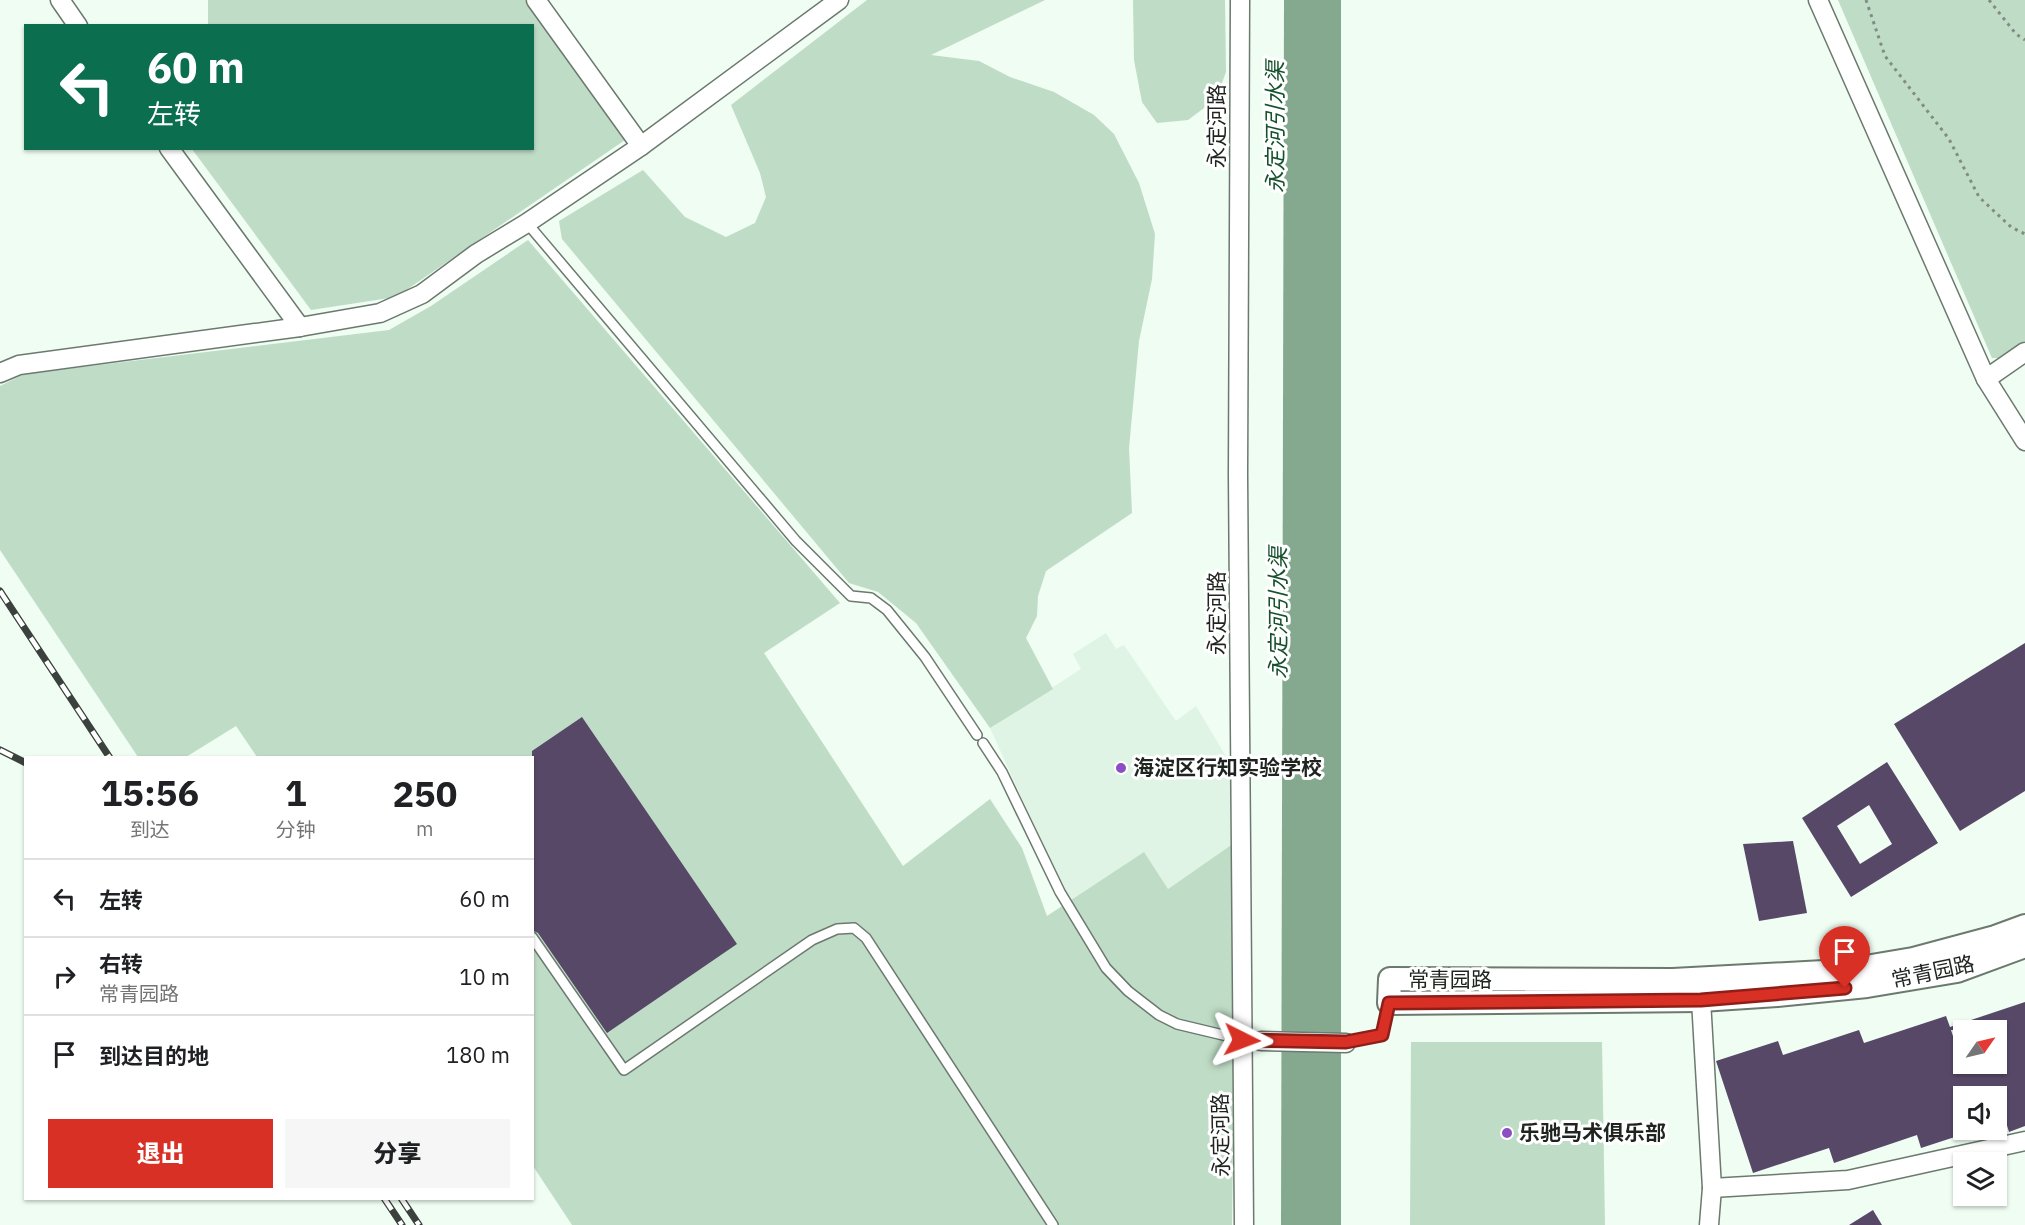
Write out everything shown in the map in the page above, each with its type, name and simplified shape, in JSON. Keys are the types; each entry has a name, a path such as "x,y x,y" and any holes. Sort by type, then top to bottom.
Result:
{"street":[{"path":"60,0 77,24"},
{"path":"536,0 641,146"},
{"path":"0,373 19,364 300,327 380,313 422,294 476,254 527,223 641,146 839,0"},
{"name":"永定河路","path":"1240,0 1238,486 1244,1225"},
{"path":"1818,0 1986,379 2025,441"},
{"path":"170,150 300,327"},
{"path":"1986,379 2025,352"},
{"name":"常青园路","path":"2025,926 1995,937 1913,959 1842,971 1673,980 1390,979 1389,1003 1701,1000 1867,986 1957,970 2025,946"},
{"path":"1701,1000 1712,1188 1709,1225"},
{"path":"1261,1041 1346,1042"},
{"path":"1712,1188 1848,1180 2025,1141"}],"lane":[{"path":"527,223 796,541 851,596 871,598 888,610 925,657 1002,772 1060,892 1106,968 1128,991 1159,1015 1177,1024 1242,1040 1261,1041"},
{"path":"534,940 624,1070 812,940 837,929 854,928 866,938 1053,1225"},
{"path":"1346,1042 1382,1035 1389,1003"}],"path":[{"path":"1866,0 1885,56 1949,139 1979,197 2011,226 2025,234"},
{"path":"1989,0 2016,34 2025,40"}],"shaded area":[{"path":"208,0 525,0 625,140 396,297 311,310 193,150 534,150 534,24 208,24"},
{"path":"867,0 1045,0 931,55 979,61 1010,77 1054,92 1094,115 1114,134 1139,183 1155,234 1152,279 1139,341 1129,448 1132,513 1046,571 1038,596 1037,616 1026,638 1053,689 990,728 916,623 878,592 849,583 562,239 559,221 643,170 685,217 726,237 755,223 766,197 760,173 731,105"},
{"path":"1133,0 1225,0 1226,72 1216,99 1188,120 1157,123 1142,102 1134,60"},
{"path":"1284,0 1341,0 1341,1225 1281,1225"},
{"path":"1838,0 2025,0 2025,341 2001,358 1992,358"},
{"path":"528,240 840,603 764,653 903,866 990,799 1022,848 1047,916 1144,852 1168,889 1237,841 1232,1225 572,1225 534,1168 534,756 256,756 236,726 188,756 137,756 0,550 0,386 24,374 389,330 431,306"},
{"name":"海淀区行知实验学校","path":"1106,633 1116,649 1124,645 1176,721 1196,706 1237,775 1237,841 1168,889 1144,853 1069,903 990,728 1081,669 1073,654"},
{"name":"乐驰马术俱乐部","path":"1411,1042 1602,1042 1605,1225 1410,1225"}],"building":[{"path":"2025,643 2025,791 1960,831 1894,724"},
{"path":"582,717 737,944 607,1033 538,933 534,931 534,756 532,756 532,751"},
{"path":"1887,762 1938,843 1851,897 1802,818","holes":["1869,805 1892,844 1860,864 1837,826"]},
{"path":"1793,841 1807,913 1759,921 1743,844"},
{"path":"2025,1002 2025,1126 2009,1132 2007,1086 1953,1086 1953,1138 1921,1148 1917,1135 1834,1163 1829,1148 1753,1173 1716,1061 1778,1041 1783,1055 1859,1030 1864,1043 1946,1016 1950,1027 1953,1026 1951,1030 1953,1074 2007,1074 2007,1020 1971,1020"},
{"path":"1873,1210 1882,1225 1849,1225"}],"railway":[{"path":"0,591 109,756"},
{"path":"0,750 24,762"},
{"path":"385,1200 402,1225"},
{"path":"402,1200 419,1225"}],"place":[{"name":"海淀区行知实验学校","path":"1121,768"},
{"name":"乐驰马术俱乐部","path":"1507,1133"}],"route":[{"path":"1242,1040 1346,1042 1382,1035 1389,1003 1701,1000 1845,988"}],"water label":[{"name":"永定河引水渠","path":"1275,127"},
{"name":"永定河引水渠","path":"1278,613"}]}
